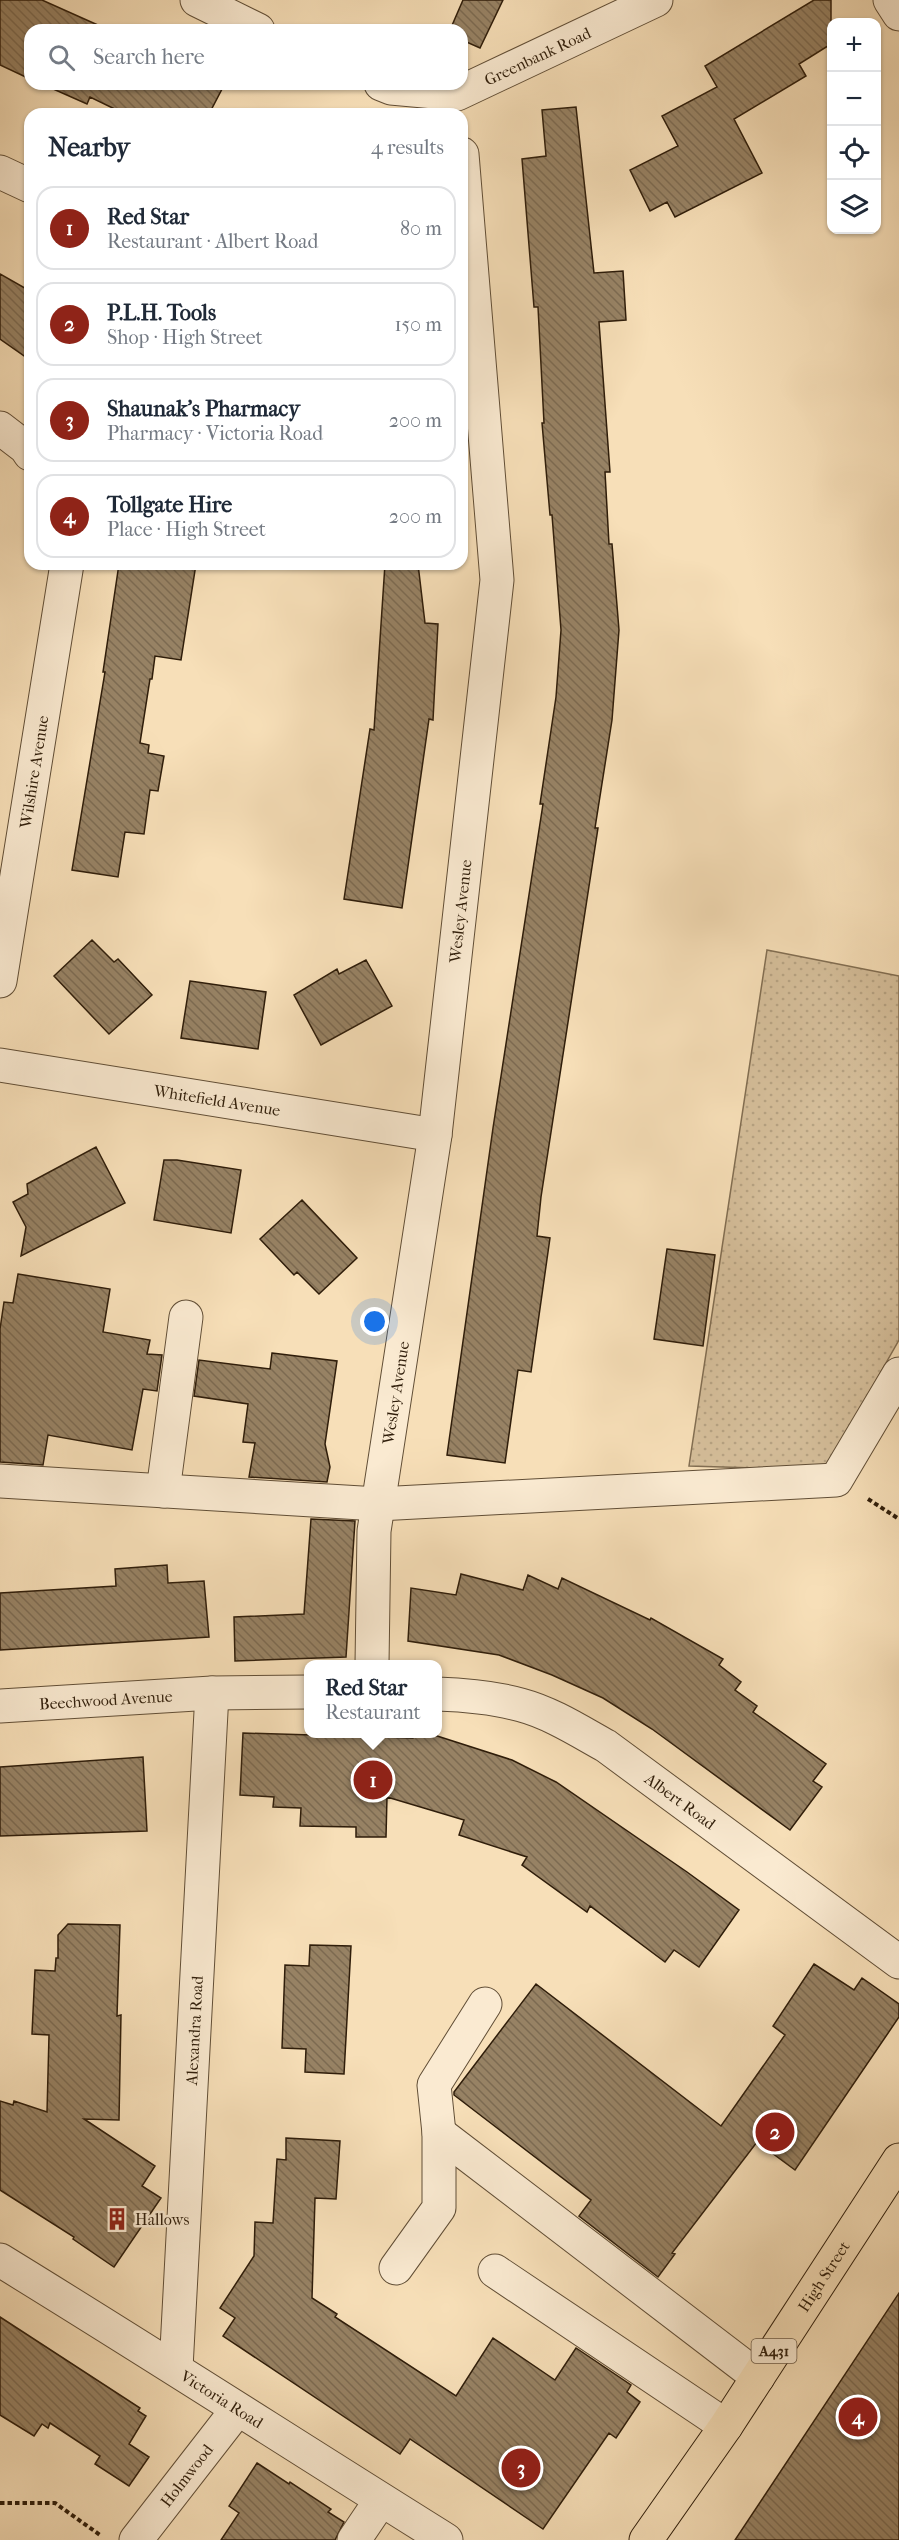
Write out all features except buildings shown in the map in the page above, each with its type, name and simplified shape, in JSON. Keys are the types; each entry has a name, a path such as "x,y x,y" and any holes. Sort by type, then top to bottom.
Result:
{"main road":[{"name":"High Street","path":"646,2540 726,2426 899,2160"}],"street":[{"path":"197,0 229,7 250,24"},
{"name":"Greenbank Road","path":"400,90 458,104 656,0"},
{"path":"890,0 899,14"},
{"path":"0,172 24,183"},
{"name":"Wesley Avenue","path":"372,1660 374,1531 435,1135 497,580 468,227"},
{"path":"0,428 24,446"},
{"name":"Wilshire Avenue","path":"0,981 66,570"},
{"name":"Whitefield Avenue","path":"0,1065 435,1135"},
{"path":"163,1491 186,1317"},
{"path":"0,1481 378,1504 836,1480 899,1374"},
{"path":"212,1693 304,1692"},
{"name":"Beechwood Avenue","path":"0,1706 212,1693"},
{"name":"Alexandra Road","path":"176,2368 212,1693"},
{"name":"Albert Road","path":"442,1694 475,1695 523,1705 558,1720 606,1746 899,1962"},
{"path":"396,2268 439,2208 439,2133 434,2085 485,2004"},
{"path":"439,2133 758,2377"},
{"name":"Victoria Road","path":"0,2260 176,2368 237,2410 446,2540"},
{"path":"495,2271 726,2426"},
{"name":"Holmwood","path":"136,2540 237,2410"},
{"path":"354,2540 381,2500"}],"path":[{"path":"0,2503 55,2503 107,2540"}],"shaded area":[{"path":"767,950 899,976 899,1340 825,1470 689,1466"}],"place":[{"name":"Red Star","path":"373,1780"},
{"name":"P.L.H. Tools","path":"775,2132"},
{"name":"Hallows","path":"117,2219"},
{"name":"Tollgate Hire","path":"858,2417"},
{"name":"Shaunak's Pharmacy","path":"521,2468"}]}
